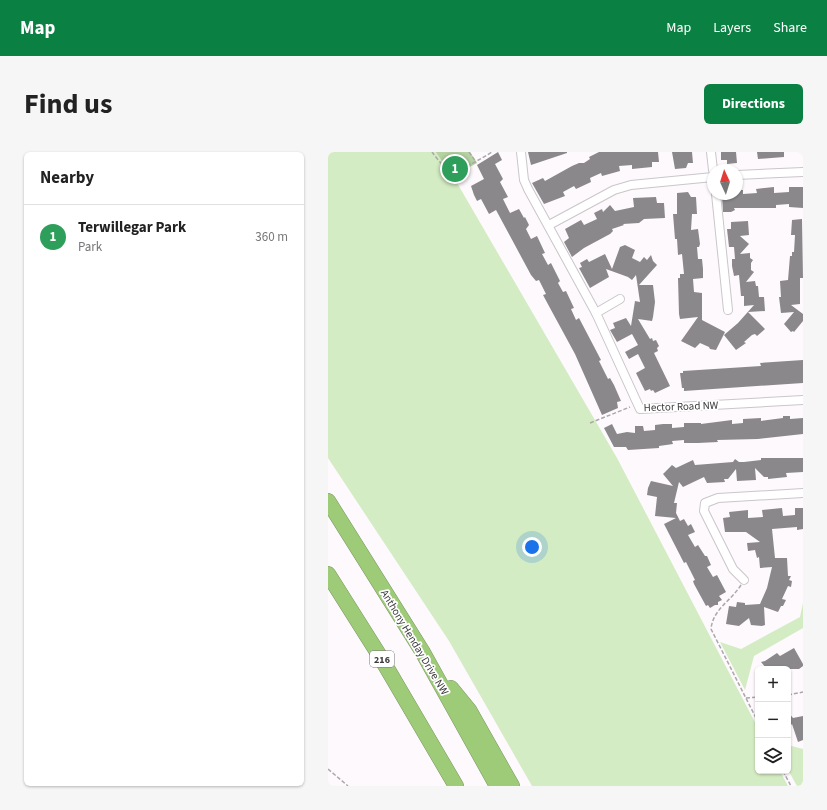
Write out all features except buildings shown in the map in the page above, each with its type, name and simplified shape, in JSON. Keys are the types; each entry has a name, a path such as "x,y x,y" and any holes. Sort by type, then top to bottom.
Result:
{"highway":[{"name":"Anthony Henday Drive NW","path":"328,501 422,651 497,786"},
{"name":"216","path":"328,574 381,658 456,786"},
{"path":"422,651 469,710 512,786"},
{"path":"432,746 449,786"}],"street":[{"name":"Hector Road NW","path":"521,152 524,180 528,190 549,225 596,313 640,409 803,400"},
{"path":"711,152 712,164"},
{"path":"743,175 803,172"},
{"path":"549,225 614,190 631,185 707,178"},
{"path":"717,200 728,310"},
{"path":"596,313 620,299"},
{"path":"744,580 733,569 704,511 705,503 718,498 803,493"}],"path":[{"path":"432,152 448,168 456,169 476,162 492,152"},
{"path":"469,152 476,162"},
{"path":"590,423 638,404"},
{"path":"744,580 736,592 712,618 711,629 755,716"},
{"path":"791,694 803,692"},
{"path":"746,698 755,697"},
{"path":"328,769 348,786"},
{"path":"785,774 791,786"}],"green space":[{"path":"328,152 470,152 477,163 453,176 617,458 755,722 755,774 782,774 788,786 532,786 449,641 328,458"},
{"path":"436,152 470,152 477,163 452,176"},
{"path":"803,603 803,628 754,656 745,690 720,642 741,649 800,617"},
{"path":"791,746 803,749 803,786 797,786 790,774"}],"place":[{"name":"Terwillegar Park","path":"455,169"}]}
